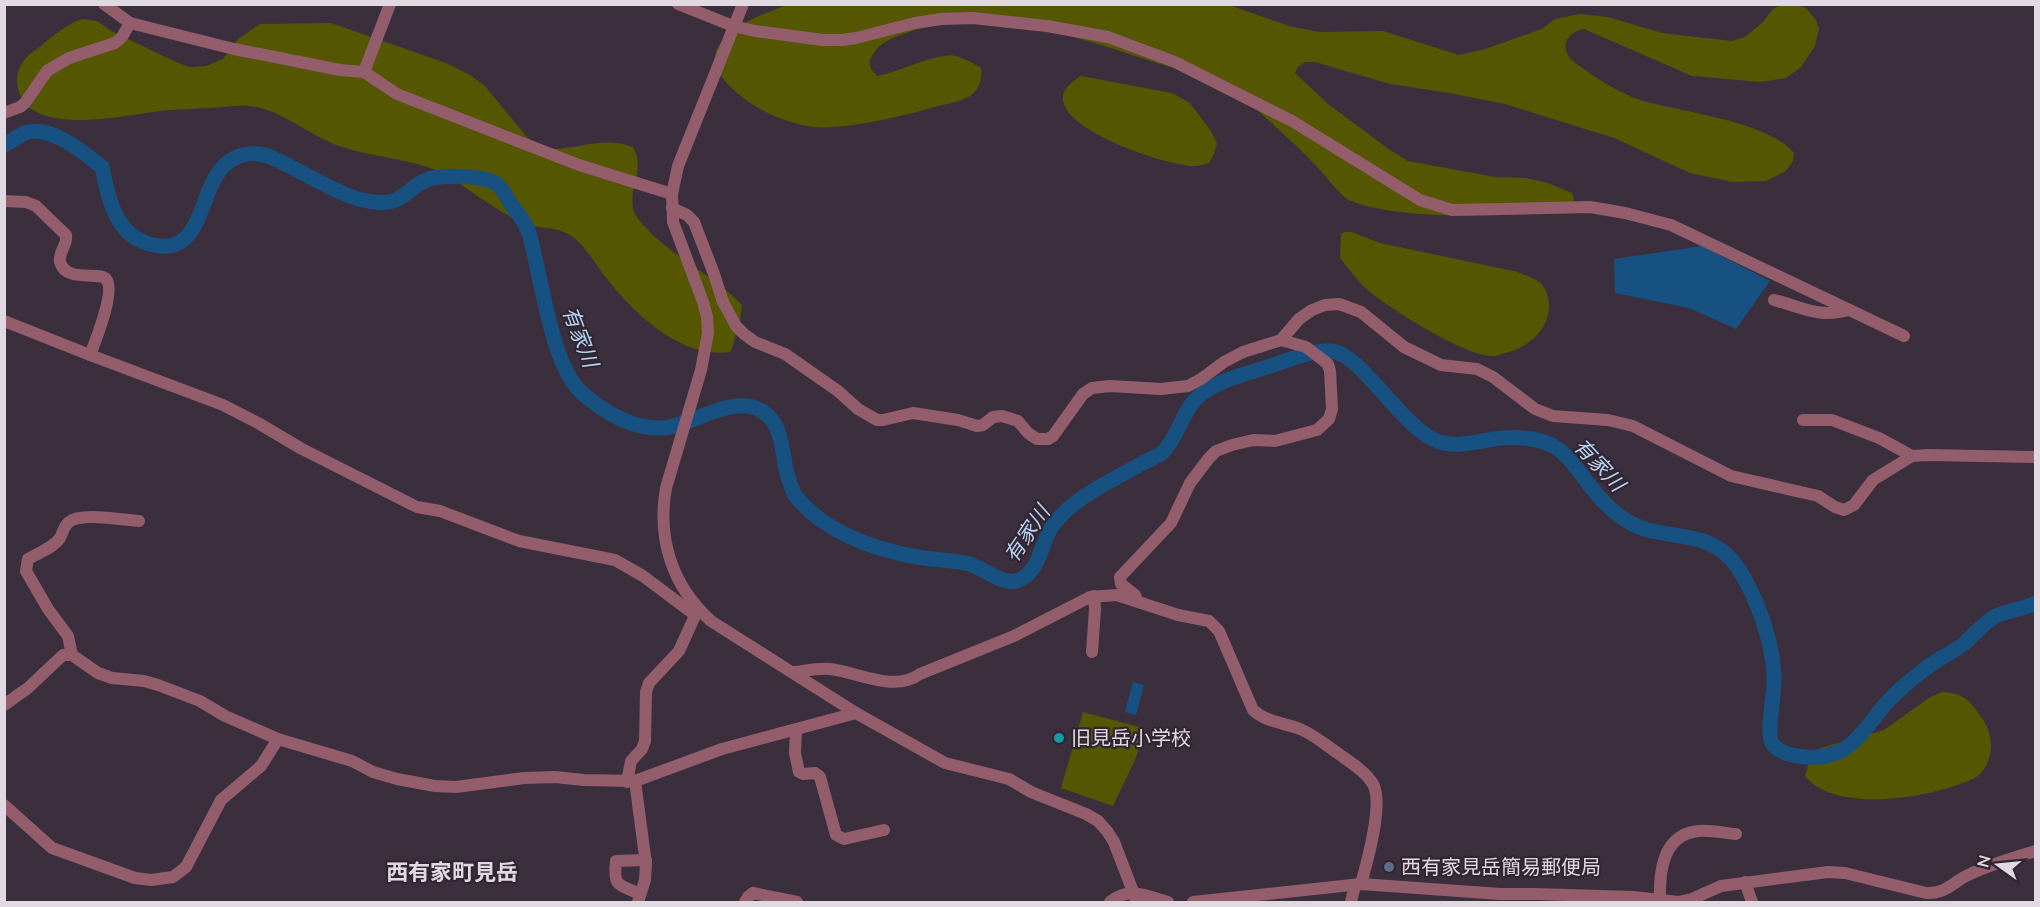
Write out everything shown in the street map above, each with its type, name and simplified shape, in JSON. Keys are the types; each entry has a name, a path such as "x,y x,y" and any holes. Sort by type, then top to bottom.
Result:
{"street":[{"path":"104,4 130,23 244,51 340,70 364,72 397,94 579,165 672,194"},
{"path":"364,72 390,4"},
{"path":"678,4 733,26 755,31 842,40 915,22 973,18 1047,26 1108,37 1175,62 1283,116 1420,200 1452,210 1590,207 1662,223 1685,230 1904,336"},
{"path":"696,612 677,577 665,546 663,506 666,488 701,370 708,333 703,302 676,234 672,194 678,166 743,4"},
{"path":"4,113 25,103 47,71 69,58 115,43 122,38 130,23"},
{"path":"4,201 26,202 36,206 66,236 67,240 60,260 70,273 106,279 108,285 106,312 90,356"},
{"path":"672,208 687,215 694,222 723,302 736,326 755,342 785,354 838,391 858,409 877,420 913,413 934,415 977,426 983,425 993,417 1002,416 1018,421 1031,436 1043,440 1053,436 1083,394 1092,388 1110,386 1161,389 1188,386 1243,352 1281,340 1305,314 1325,305 1339,304 1361,312 1404,347 1441,365 1477,369 1493,377 1535,408 1552,416 1608,420 1633,426 1731,476 1818,495 1835,507 1844,510 1854,505 1873,480 1912,456 2036,457"},
{"path":"1774,300 1819,313 1832,314 1850,310"},
{"path":"703,302 723,302"},
{"path":"4,321 90,356 223,405 302,449 417,507 440,511 519,541 615,560 856,713 945,763 1009,779 1031,792 1098,821 1114,842 1136,897"},
{"path":"1138,601 1135,595 1121,584 1120,577 1171,523 1190,483 1216,451 1253,440 1275,441 1317,430 1324,425 1332,409 1328,364 1312,351 1281,340"},
{"path":"1803,420 1832,420 1879,438 1912,456"},
{"path":"72,655 68,636 48,609 26,571 28,559 49,548 60,539 69,522 80,517 139,521"},
{"path":"793,672 826,668 887,681 908,681 1014,636 1094,596 1117,595 1178,615 1209,621 1215,625 1253,710 1264,718 1317,736 1363,771 1377,792 1371,848 1351,903"},
{"path":"1092,652 1094,596"},
{"path":"646,860 616,861 614,877 619,885 639,898 645,880 646,860 631,781 631,761 642,749 645,741 646,692 649,683 679,651 696,612"},
{"path":"4,705 28,688 63,655 72,655 98,673 112,678 144,681 158,685 200,701 225,716 278,739 352,761 373,772 435,786 456,787 524,778 555,777 631,781 722,749 856,713"},
{"path":"796,730 795,753 799,772 815,773 820,777 836,835 844,839 884,830"},
{"path":"4,805 52,848 135,878 151,880 173,877 186,867 221,800 261,766 278,739"},
{"path":"1660,900 1660,877 1667,850 1675,840 1696,831 1736,834"},
{"path":"1193,903 1358,885 1536,898 1633,897 1678,902 1692,899 1721,886 1836,872 1935,893 1944,891 1965,877 2036,851"},
{"path":"1744,882 1752,903"},
{"path":"745,903 753,893 796,903"},
{"path":"1110,903 1120,897 1136,897 1168,903"}],"shaded area":[{"path":"790,4 1229,5 1289,26 1319,32 1383,31 1459,55 1485,49 1542,29 1555,19 1580,14 1608,17 1662,33 1732,41 1745,37 1780,5 1797,5 1806,8 1816,20 1819,29 1815,46 1801,67 1786,78 1760,82 1692,76 1584,29 1574,33 1566,42 1567,53 1573,61 1625,94 1640,100 1744,125 1782,142 1794,153 1793,161 1786,171 1766,181 1732,182 1690,173 1614,138 1505,104 1390,84 1315,62 1305,62 1297,68 1295,73 1328,104 1408,161 1495,177 1526,178 1548,183 1572,193 1574,199 1571,207 1554,210 1503,215 1452,216 1392,211 1347,199 1290,140 1240,94 1221,82 1066,35 1000,23 967,22 935,25 890,40 878,48 871,59 870,67 877,76 938,57 955,56 965,59 981,68 981,80 978,87 966,98 953,103 858,124 813,127 791,122 761,110 731,88 717,68 715,59 717,49 723,40 739,26"},
{"path":"83,19 97,21 113,32 190,67 206,66 223,59 238,39 260,24 331,23 446,63 470,75 484,85 527,137 543,147 553,149 613,143 633,147 638,165 632,197 635,214 658,240 731,294 742,305 730,352 711,352 693,348 659,330 628,304 583,247 568,234 520,222 442,172 342,147 267,110 250,106 233,106 166,110 76,120 54,118 36,112 23,100 17,81 24,60 57,33"},
{"path":"1081,76 1172,93 1190,103 1217,143 1209,163 1195,166 1155,158 1100,136 1078,122 1065,107 1065,91"},
{"path":"1352,232 1380,243 1518,272 1531,277 1542,285 1548,297 1549,307 1544,325 1532,340 1515,350 1495,356 1465,349 1429,331 1370,292 1340,258 1341,234"},
{"path":"1942,692 1956,694 1966,699 1982,718 1989,732 1990,756 1984,770 1978,776 1957,785 1921,795 1877,799 1835,795 1818,787 1805,776 1811,756 1821,748 1884,730 1929,698"},
{"path":"1083,712 1143,728 1145,732 1135,760 1113,806 1061,788"}],"water":[{"path":"1702,246 1770,281 1736,329 1689,308 1615,293 1614,259"},
{"path":"1133,682 1144,685 1136,715 1125,712"}],"waterway":[{"name":"有家川","path":"4,145 25,133 35,131 66,141 102,167 114,212 126,231 146,243 165,246 180,242 190,233 217,174 227,163 245,154 269,156 337,191 374,202 397,199 424,181 439,177 470,177 489,180 502,189 528,229 548,318 562,362 571,380 591,400 619,418 650,428 674,426 733,406 747,406 760,410 772,420 778,431 786,470 794,494 805,507 833,528 866,543 900,554 973,565 1006,581 1019,580 1026,576 1036,563 1053,525 1071,506 1094,490 1163,452 1193,402 1208,389 1227,380 1298,356 1331,351 1343,355 1355,364 1409,421 1437,441 1461,444 1513,438 1544,442 1564,454 1603,501 1627,521 1656,532 1699,540 1713,545 1726,554 1738,568 1752,592 1763,620 1771,649 1774,677 1770,738 1776,747 1786,753 1818,757 1842,750 1860,736 1892,697 1930,665 1961,646 1992,619 2036,603"}],"place":[{"name":"旧見岳小学校","path":"1059,738"},
{"name":"西有家見岳簡易郵便局","path":"1389,867"}],"district":[{"name":"西有家町見岳","path":"452,872"}]}
